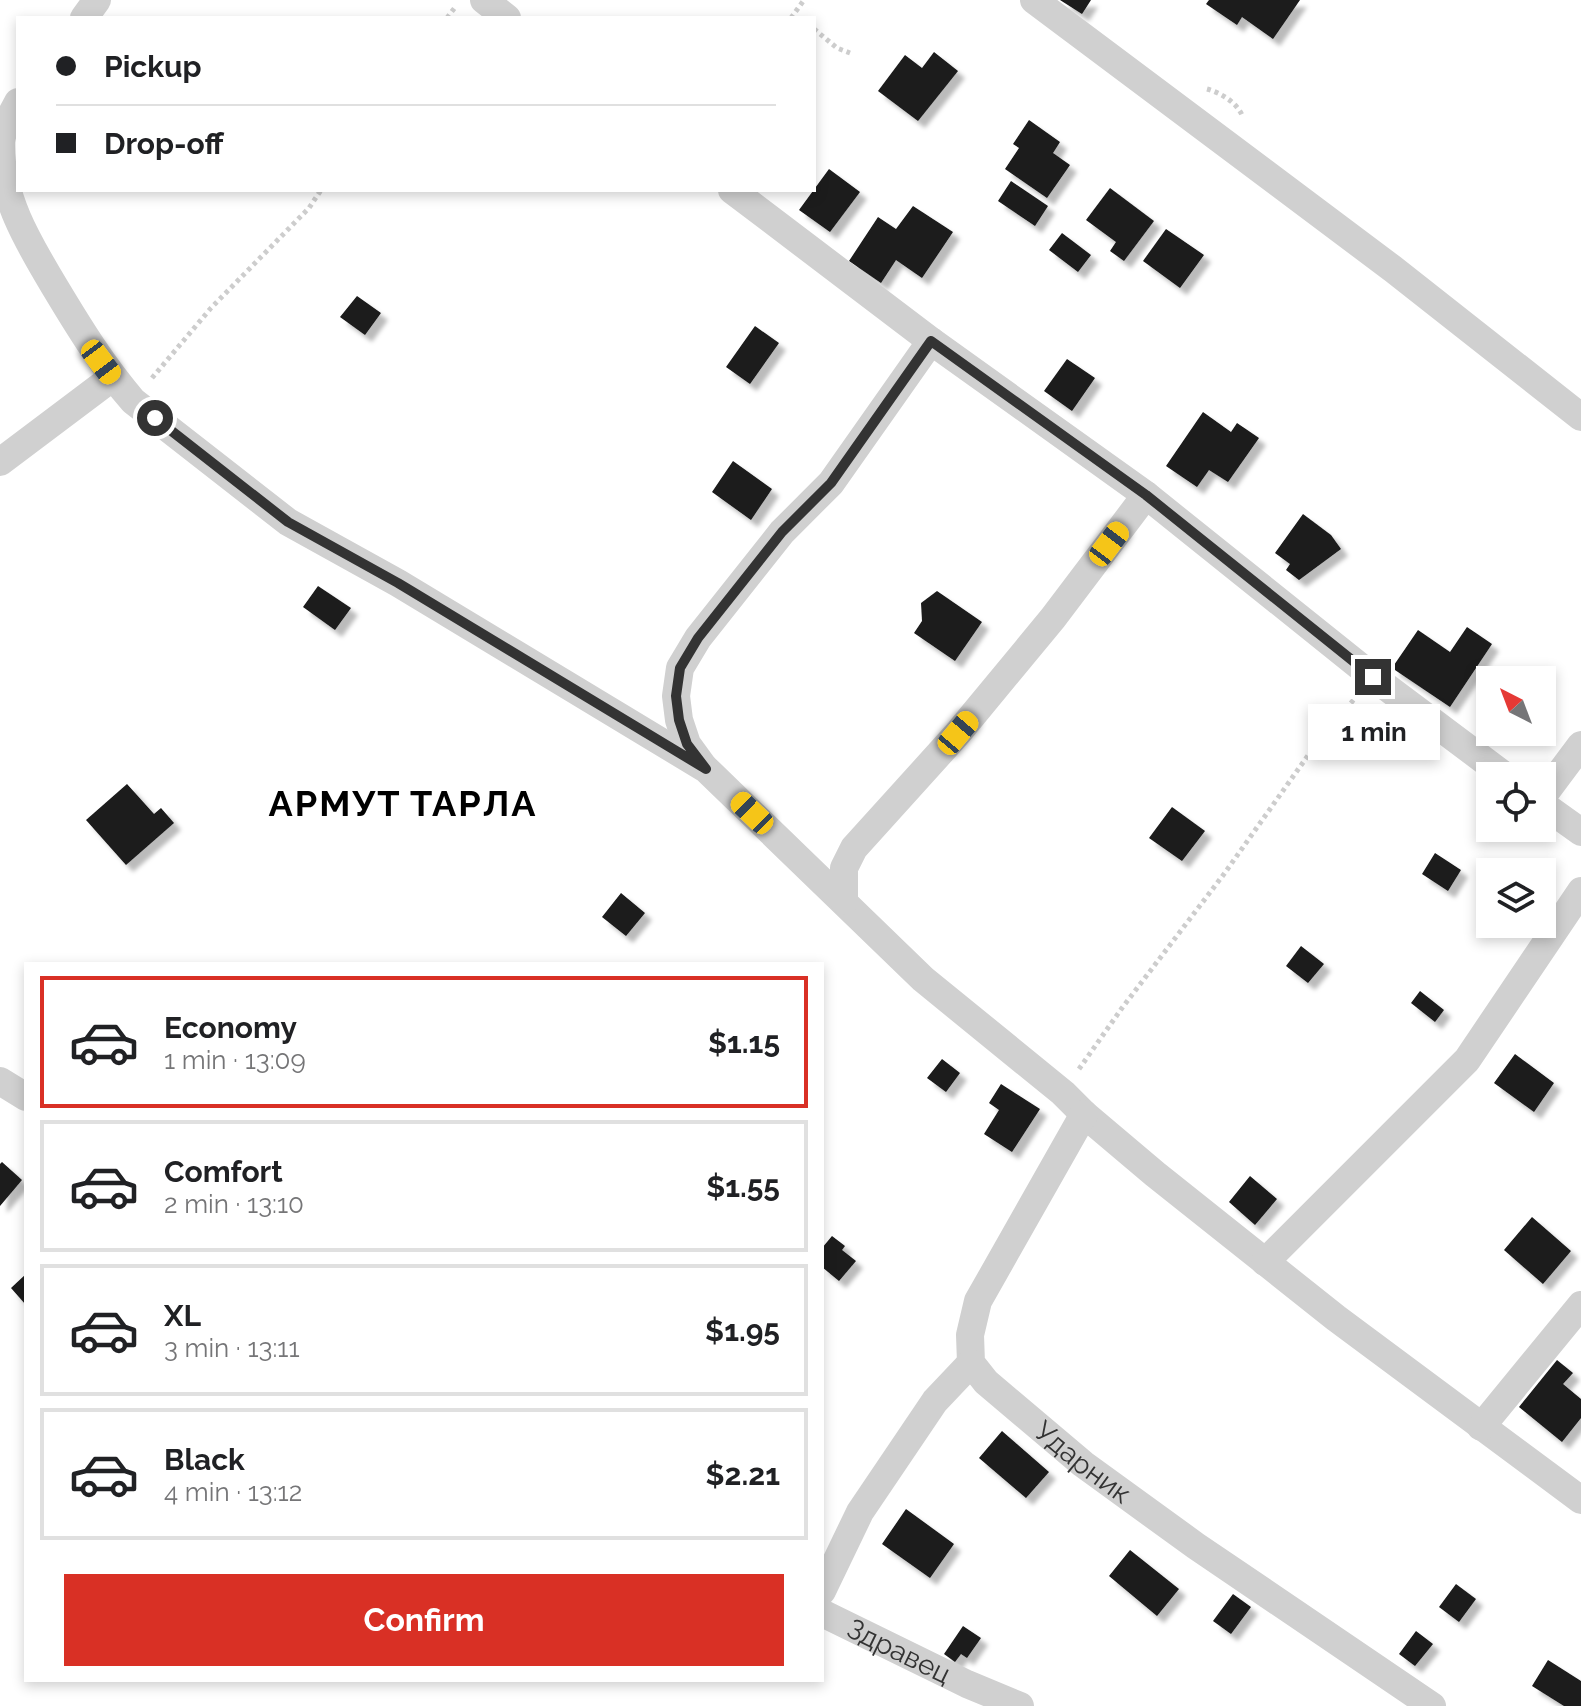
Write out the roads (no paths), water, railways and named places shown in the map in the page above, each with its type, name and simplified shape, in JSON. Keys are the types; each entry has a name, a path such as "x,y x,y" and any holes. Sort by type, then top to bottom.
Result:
{"street":[{"path":"484,0 504,16"},
{"path":"1034,0 1393,269 1581,417"},
{"path":"16,106 1,138 1,171 20,229 90,346 133,401 288,522 398,583 706,769"},
{"path":"735,192 931,341 1146,495 1373,677 1486,762"},
{"path":"931,341 831,483 782,532 704,629 680,668 676,696 679,720 687,744 706,769 923,979 1265,1262 1581,1500"},
{"path":"0,462 113,377"},
{"path":"844,901 844,868 854,848 968,722 1053,618 1146,495"},
{"path":"1556,778 1581,745"},
{"path":"1556,814 1581,832"},
{"path":"1265,1262 1467,1060 1581,891"},
{"path":"0,1081 24,1096"},
{"path":"824,1587 860,1512 935,1401 971,1363 970,1335 978,1301 1084,1114"},
{"path":"1481,1427 1581,1305"},
{"name":"Ударник","path":"971,1363 986,1382 1083,1464 1196,1546 1432,1706"},
{"name":"Здравец","path":"824,1614 967,1684 1020,1706"}],"district":[{"name":"АРМУТ ТАРЛА","path":"403,803"}]}
